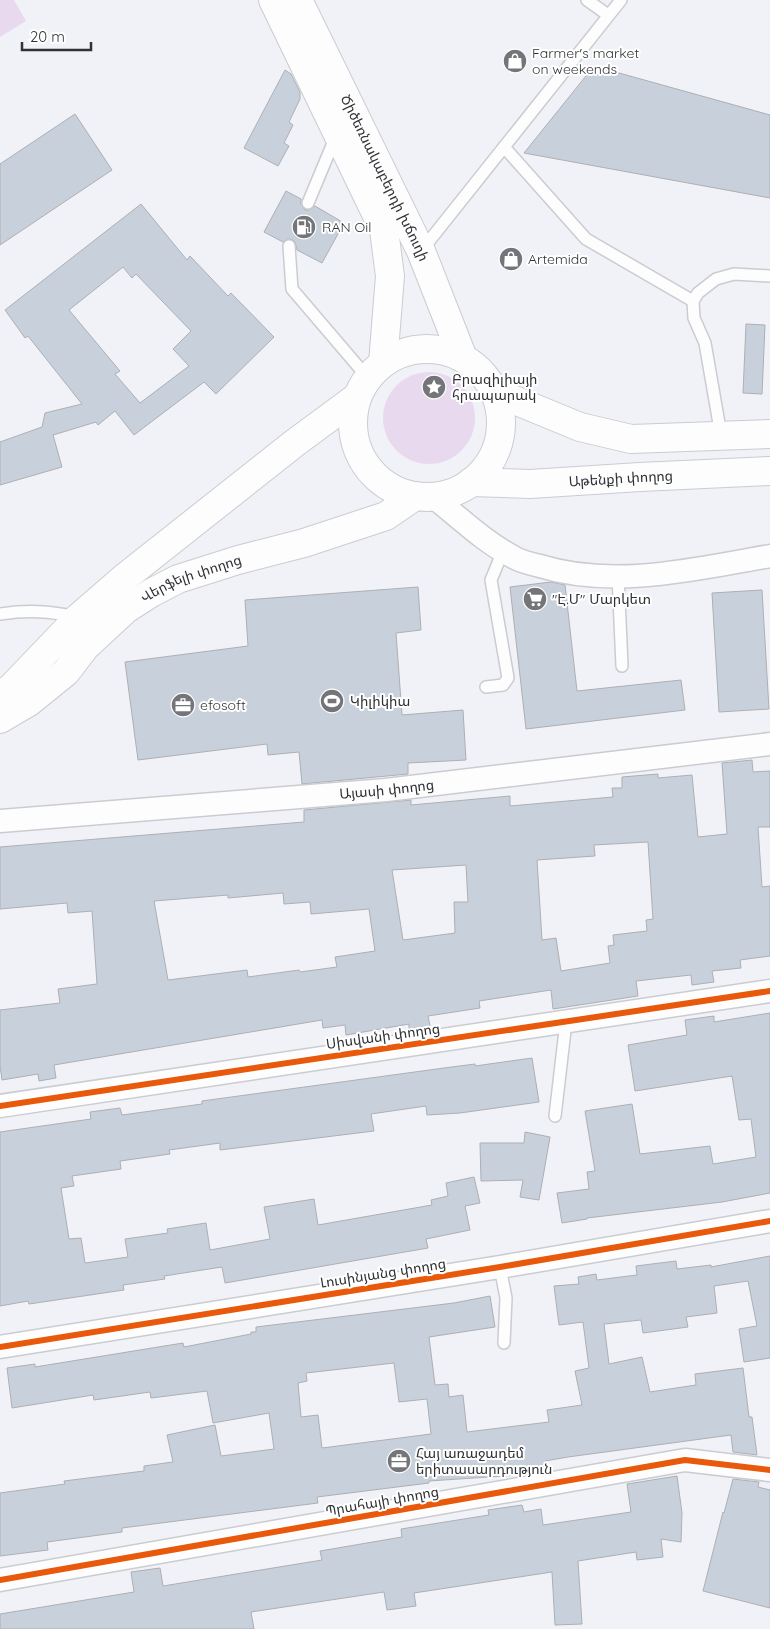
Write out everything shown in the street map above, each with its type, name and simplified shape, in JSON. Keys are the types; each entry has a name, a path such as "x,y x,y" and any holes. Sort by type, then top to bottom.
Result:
{"main road":[{"name":"Ծիծեռնակաբերդի խճուղի","path":"273,0 384,230 390,276 369,380"},
{"name":"Ծիծեռնակաբերդի խճուղի","path":"298,0 421,251 462,358"},
{"path":"0,696 18,681 79,617 124,578 296,442 369,380 401,354 421,349 443,350 462,358 481,372 495,392 500,412 501,432 496,451 486,469 459,490 446,494 424,496 394,489 377,477 363,460 355,440 353,418 369,380"},
{"path":"495,392 580,427 631,439 770,434"},
{"name":"Աթենքի փողոց","path":"471,482 530,484 640,476 770,471"},
{"name":"Վերֆելի փողոց","path":"0,719 29,702 66,672 85,647 126,609 151,593 178,580 238,560 304,543 386,516 424,496"}],"street":[{"path":"424,496 516,559 550,569 599,577 675,573 770,556"},
{"name":"Այասի փողոց","path":"0,821 386,790 770,744"},
{"name":"Սիսվանի փողոց","path":"0,1106 770,991"},
{"name":"Լուսինյանց փողոց","path":"0,1347 770,1222"},
{"name":"Պրահայի փողոց","path":"0,1580 685,1460 770,1470"}],"lane":[{"path":"586,0 608,15"},
{"path":"421,251 621,0"},
{"path":"308,203 337,132"},
{"path":"504,147 586,239 692,301"},
{"path":"289,246 292,289 369,380"},
{"path":"721,435 705,343 694,318 692,301 698,293 716,279 734,274 770,276"},
{"path":"486,687 503,685 508,678 491,580 504,551"},
{"path":"618,576 622,666"},
{"path":"0,614 26,610 57,612 79,617"},
{"path":"555,1116 566,1022"},
{"path":"500,1267 506,1298 504,1343"}],"shaded area":[{"path":"0,0 14,0 26,21 0,37"},
{"path":"429,372 447,375 462,385 472,400 475,418 472,436 462,451 447,461 429,464 411,461 396,451 386,436 383,418 386,400 396,385 411,375"}],"building":[{"path":"594,66 770,115 770,198 524,153"},
{"path":"285,70 291,74 300,92 300,99 289,122 293,125 284,143 289,146 278,166 244,148"},
{"path":"75,114 112,170 0,245 0,164"},
{"name":"RAN Oil","path":"286,191 301,199 301,204 305,210 315,206 344,223 322,263 297,250 293,240 288,239 283,242 264,232"},
{"path":"141,204 187,260 190,256 228,296 231,293 274,337 216,394 204,382 134,435 115,411 98,425 96,422 53,435 62,467 0,485 0,442 42,427 45,413 82,404 28,336 25,338 5,310","holes":["123,267 132,278 136,274 191,331 173,349 189,366 140,403 115,374 120,371 69,310"]},
{"path":"746,324 765,325 762,394 743,393"},
{"path":"551,582 565,585 577,691 681,680 685,710 526,729 510,587"},
{"path":"418,587 421,630 396,633 402,715 463,710 466,760 408,763 408,774 302,784 299,752 268,755 267,744 138,760 125,662 248,646 245,600"},
{"path":"762,590 769,709 719,712 712,593"},
{"path":"752,760 753,772 770,771 770,827 758,827 762,887 770,886 770,956 740,960 741,968 712,971 714,982 692,985 691,975 636,981 638,996 553,1009 551,990 479,1001 480,1008 428,1016 430,1026 409,1029 409,1024 346,1035 345,1025 323,1028 322,1020 54,1065 56,1078 39,1081 38,1074 2,1080 0,1066 0,1010 60,1003 58,989 97,984 92,911 68,913 67,903 0,909 0,847 304,822 304,810 411,800 411,805 510,796 510,806 613,797 612,788 622,788 622,777 658,774 658,778 692,775 698,837 727,834 722,763","holes":["648,842 653,919 646,920 647,931 613,935 614,945 608,946 610,963 561,971 556,938 542,940 537,860 595,856 594,845","466,865 468,902 454,902 455,933 403,940 392,870","283,893 284,904 310,902 311,914 369,909 375,951 335,957 337,967 248,977 247,970 168,980 154,901 228,895 228,898"]},
{"path":"770,1013 770,1193 722,1202 587,1218 562,1223 557,1193 589,1189 587,1172 595,1171 585,1111 632,1104 640,1154 710,1146 713,1164 756,1157 751,1119 739,1120 732,1076 635,1091 628,1045 687,1035 685,1020 714,1016 714,1022"},
{"path":"532,1058 539,1102 460,1113 427,1115 426,1106 371,1114 374,1131 220,1150 220,1143 169,1150 170,1154 120,1161 121,1169 72,1176 74,1186 61,1188 69,1239 81,1238 85,1263 128,1257 125,1239 168,1233 167,1229 206,1223 210,1250 270,1239 264,1207 314,1199 318,1225 432,1205 431,1200 448,1196 446,1183 474,1177 480,1203 465,1206 470,1230 426,1239 428,1248 225,1283 222,1267 164,1276 165,1279 123,1285 124,1290 29,1304 28,1301 0,1306 0,1132 91,1119 90,1112 120,1108 122,1115 202,1104 202,1101"},
{"path":"525,1132 550,1137 539,1200 520,1197 523,1180 481,1181 480,1143 524,1143"},
{"path":"770,1256 770,1358 744,1362 739,1329 757,1326 748,1281 714,1286 717,1313 686,1317 688,1327 643,1333 641,1320 604,1324 609,1364 642,1357 650,1392 696,1385 695,1374 743,1368 749,1417 752,1417 757,1455 733,1452 731,1435 545,1461 546,1468 517,1472 518,1475 429,1481 429,1483 317,1497 318,1503 122,1528 122,1532 47,1542 48,1550 0,1556 0,1493 65,1484 64,1481 144,1471 144,1466 173,1462 167,1435 215,1425 221,1456 274,1449 269,1413 213,1423 207,1391 151,1398 150,1392 94,1400 93,1395 12,1408 7,1368 35,1364 35,1367 183,1343 184,1347 251,1334 251,1332 256,1332 256,1327 454,1303 490,1296 495,1327 429,1337 435,1385 448,1384 449,1397 463,1395 467,1432 549,1422 547,1410 582,1405 575,1371 589,1368 583,1322 559,1325 554,1286 579,1284 578,1277 596,1274 597,1280 637,1275 636,1266 676,1261 677,1269 711,1265 711,1267","holes":["394,1363 399,1402 427,1399 431,1434 322,1448 318,1415 301,1417 298,1383 307,1381 306,1373"]},
{"path":"677,1476 682,1513 681,1542 661,1539 663,1557 637,1560 636,1552 578,1561 582,1624 555,1625 552,1572 414,1593 416,1606 387,1610 384,1592 251,1612 254,1629 0,1629 0,1614 134,1592 131,1572 160,1568 163,1586 322,1560 320,1551 402,1537 401,1529 489,1515 488,1510 522,1505 524,1512 541,1509 543,1525 631,1512 627,1484"},
{"path":"733,1479 759,1482 758,1487 770,1490 770,1608 703,1591"}],"cycle path":[{"path":"0,1106 770,991"},
{"path":"0,1347 500,1267 770,1221"},
{"path":"0,1580 685,1460 770,1470"}],"place":[{"name":"Farmer's market on weekends","path":"515,61"},
{"name":"RAN Oil","path":"304,227"},
{"name":"Artemida","path":"511,259"},
{"name":"Բրազիլիայի հրապարակ","path":"434,387"},
{"name":"\"Է.Մ\" Մարկետ","path":"535,599"},
{"name":"Կիլիկիա","path":"332,701"},
{"name":"efosoft","path":"183,705"},
{"name":"Հայ առաջադեմ երիտասարդություն","path":"399,1461"}]}
